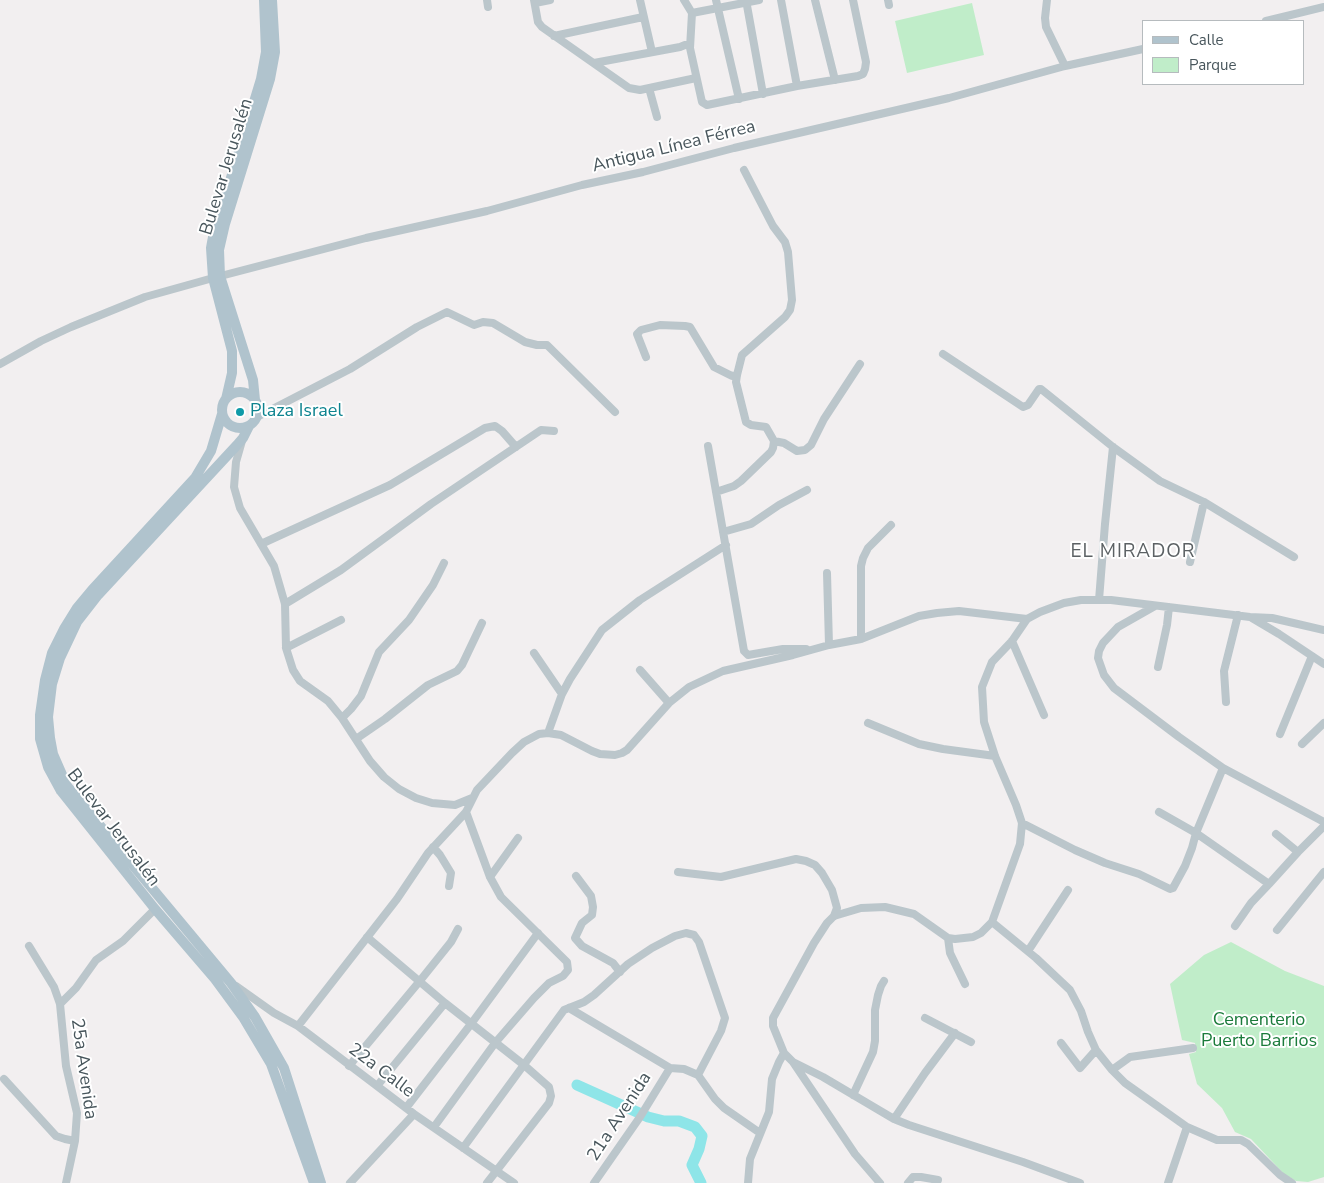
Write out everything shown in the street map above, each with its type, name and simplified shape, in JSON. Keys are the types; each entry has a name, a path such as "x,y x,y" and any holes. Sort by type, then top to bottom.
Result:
{"main road":[{"name":"Bulevar Jerusalén","path":"226,398 232,373 232,351 211,248 264,65 266,52 264,0"},
{"name":"Bulevar Jerusalén","path":"255,400 254,380 217,277 223,230 270,80 274,52 272,0"},
{"path":"239,392 251,395 255,400 258,411 257,417 250,426 244,428 233,427 224,420 222,406 226,398 239,392"},
{"name":"Bulevar Jerusalén","path":"222,414 210,451 195,478 92,590 71,617 52,653 48,666 42,696 40,739 48,767 61,791 155,909 236,1006 271,1064 314,1183"},
{"name":"Bulevar Jerusalén","path":"250,426 243,438 84,612 70,634 60,658 52,684 48,716 53,754 67,786 231,983 255,1017 284,1068 321,1183"}],"street":[{"path":"550,0 534,2 538,22 554,36 629,88 640,90 696,78"},
{"path":"640,0 652,52"},
{"path":"684,0 692,13 690,43 696,78 704,105 863,74 866,62 854,0"},
{"path":"692,13 717,4 760,0"},
{"path":"781,0 797,86"},
{"path":"815,0 835,80"},
{"path":"1048,0 1045,18 1046,27 1065,66"},
{"path":"746,1 763,94"},
{"path":"717,4 739,99"},
{"path":"1270,20 1324,7"},
{"path":"554,36 643,17"},
{"path":"594,63 680,47 690,43"},
{"name":"Antigua Línea Férrea","path":"0,364 71,327 145,297 217,277 366,238 487,211 582,185 949,98 1065,66 1142,49"},
{"path":"649,88 657,117"},
{"path":"744,170 773,226 785,242 788,252 792,300 790,310 785,317 742,355 736,382 746,422 751,425 766,427 774,440 784,443 797,451 805,450 811,446 824,419 860,364"},
{"path":"257,417 350,369 417,327 447,312 474,325 494,322 525,342 546,345 615,412"},
{"path":"646,357 637,334 641,330 660,325 685,326 690,327 714,367 732,376 737,375"},
{"path":"944,354 1023,407 1028,405 1039,390 1042,389 1160,481 1204,502 1294,557"},
{"path":"261,544 390,485 485,428 495,426 516,447"},
{"path":"285,604 341,570 431,504 540,430 554,431"},
{"path":"243,438 236,462 234,487 240,508 274,566 285,604 286,648 292,670 300,681 328,701 342,718 370,761 384,777 399,789 416,798 432,803 455,805 472,798"},
{"path":"716,492 734,486 741,481 771,452 774,440"},
{"path":"708,446 744,651 748,655 783,649 817,648"},
{"path":"1099,600 1104,524 1114,447"},
{"path":"723,532 751,524 779,505 807,490"},
{"path":"1190,562 1204,502"},
{"path":"861,639 861,566 863,558 868,548 891,525"},
{"path":"548,733 562,694 584,654 602,630 640,600 726,545"},
{"path":"342,718 352,709 360,696 379,652 410,620 433,585 444,563"},
{"path":"827,572 829,645"},
{"path":"880,1183 871,1175 855,1154 804,1073 784,1053 773,1026 773,1018 814,943 826,923 834,916 861,908 884,906 914,914 948,938 963,939 981,933 992,922 1020,844 1022,823 1016,804 995,756 984,722 982,687 992,662 1012,641 1027,619 1064,603 1081,600 1099,600 1238,616 1272,618 1324,630"},
{"path":"1155,606 1130,619 1110,634 1099,651 1098,658 1102,670 1114,688 1179,738 1223,768 1324,822"},
{"path":"1158,667 1169,607"},
{"path":"298,1026 397,900 433,848 466,812 477,790 512,752 524,742 539,734 548,733 561,735 600,754 615,755 627,750 669,703 689,687 722,670 861,639 919,616 936,613 958,612 1027,619"},
{"path":"1226,702 1224,671 1238,616"},
{"path":"1250,617 1324,664"},
{"path":"286,648 341,620"},
{"path":"356,739 428,685 457,671 462,665 482,623"},
{"path":"1012,641 1044,715"},
{"path":"534,652 562,694"},
{"path":"1280,734 1312,656"},
{"path":"640,670 669,703"},
{"path":"868,723 919,744 995,756"},
{"path":"1302,744 1324,724"},
{"path":"1022,823 1090,857 1139,874 1170,889 1173,888 1185,866 1196,833 1223,768"},
{"path":"434,1127 495,1042 549,983 562,976 568,970 567,962 501,897 490,876 466,812"},
{"path":"1159,812 1196,833 1268,884"},
{"path":"1235,926 1250,904 1324,826"},
{"path":"1276,834 1298,852"},
{"path":"490,876 518,838"},
{"path":"433,848 440,855 450,873 449,886"},
{"path":"678,872 721,877 796,859 806,860 822,873 832,890 837,908 834,916"},
{"path":"1277,930 1324,872"},
{"path":"576,876 591,896 593,907 592,915 582,922 575,938 582,946 613,963 620,972"},
{"path":"1028,951 1068,890"},
{"name":"25a Avenida","path":"66,1183 76,1141 77,1113 66,1066 60,1004 76,988 96,960 123,941 155,909"},
{"path":"992,922 1028,951 1070,990 1082,1011 1096,1050 1112,1070 1146,1099 1187,1126 1217,1140 1241,1140 1248,1144 1280,1175 1292,1183"},
{"path":"349,1066 451,942 458,929"},
{"path":"406,1108 538,933"},
{"path":"463,1148 560,1015 594,995 620,972 652,948 675,936 686,933 694,935 698,942 725,1018 721,1031 698,1075"},
{"path":"367,937 419,982 549,1087 551,1096 549,1103 487,1183"},
{"path":"948,938 950,953 964,984"},
{"path":"29,946 54,987 60,1004"},
{"path":"853,1095 873,1052 875,1010 878,995 884,981"},
{"name":"22a Calle","path":"231,983 274,1013 298,1026 414,1114 514,1183"},
{"path":"377,1086 445,1003"},
{"path":"569,1008 670,1068 684,1069 698,1075 724,1108 760,1133"},
{"path":"925,1018 970,1042"},
{"path":"894,1119 924,1073 955,1033"},
{"path":"1061,1043 1080,1068 1096,1050"},
{"path":"1112,1070 1130,1057 1193,1048"},
{"path":"748,1183 750,1159 769,1112 772,1079 784,1053"},
{"name":"21a Avenida","path":"594,1183 641,1115 670,1068"},
{"path":"804,1073 823,1077 894,1119 909,1125 1023,1162 1080,1183"},
{"path":"4,1079 56,1136 65,1140 76,1141"},
{"path":"350,1183 414,1114"},
{"path":"1168,1183 1187,1126"},
{"path":"908,1183 913,1177 938,1180"}],"green space":[{"path":"972,3 984,55 907,73 895,21"},
{"name":"Cementerio Puerto Barrios","path":"1231,942 1285,971 1324,986 1324,1177 1308,1182 1296,1181 1284,1174 1251,1139 1235,1132 1222,1108 1197,1084 1189,1054 1196,1052 1195,1043 1182,1040 1170,984 1204,955"}],"waterway":[{"path":"577,1085 648,1117 664,1121 679,1121 695,1127 702,1136 692,1165 701,1183"}],"place":[{"name":"Plaza Israel","path":"240,412"}],"district":[{"name":"EL MIRADOR","path":"1133,552"}]}
